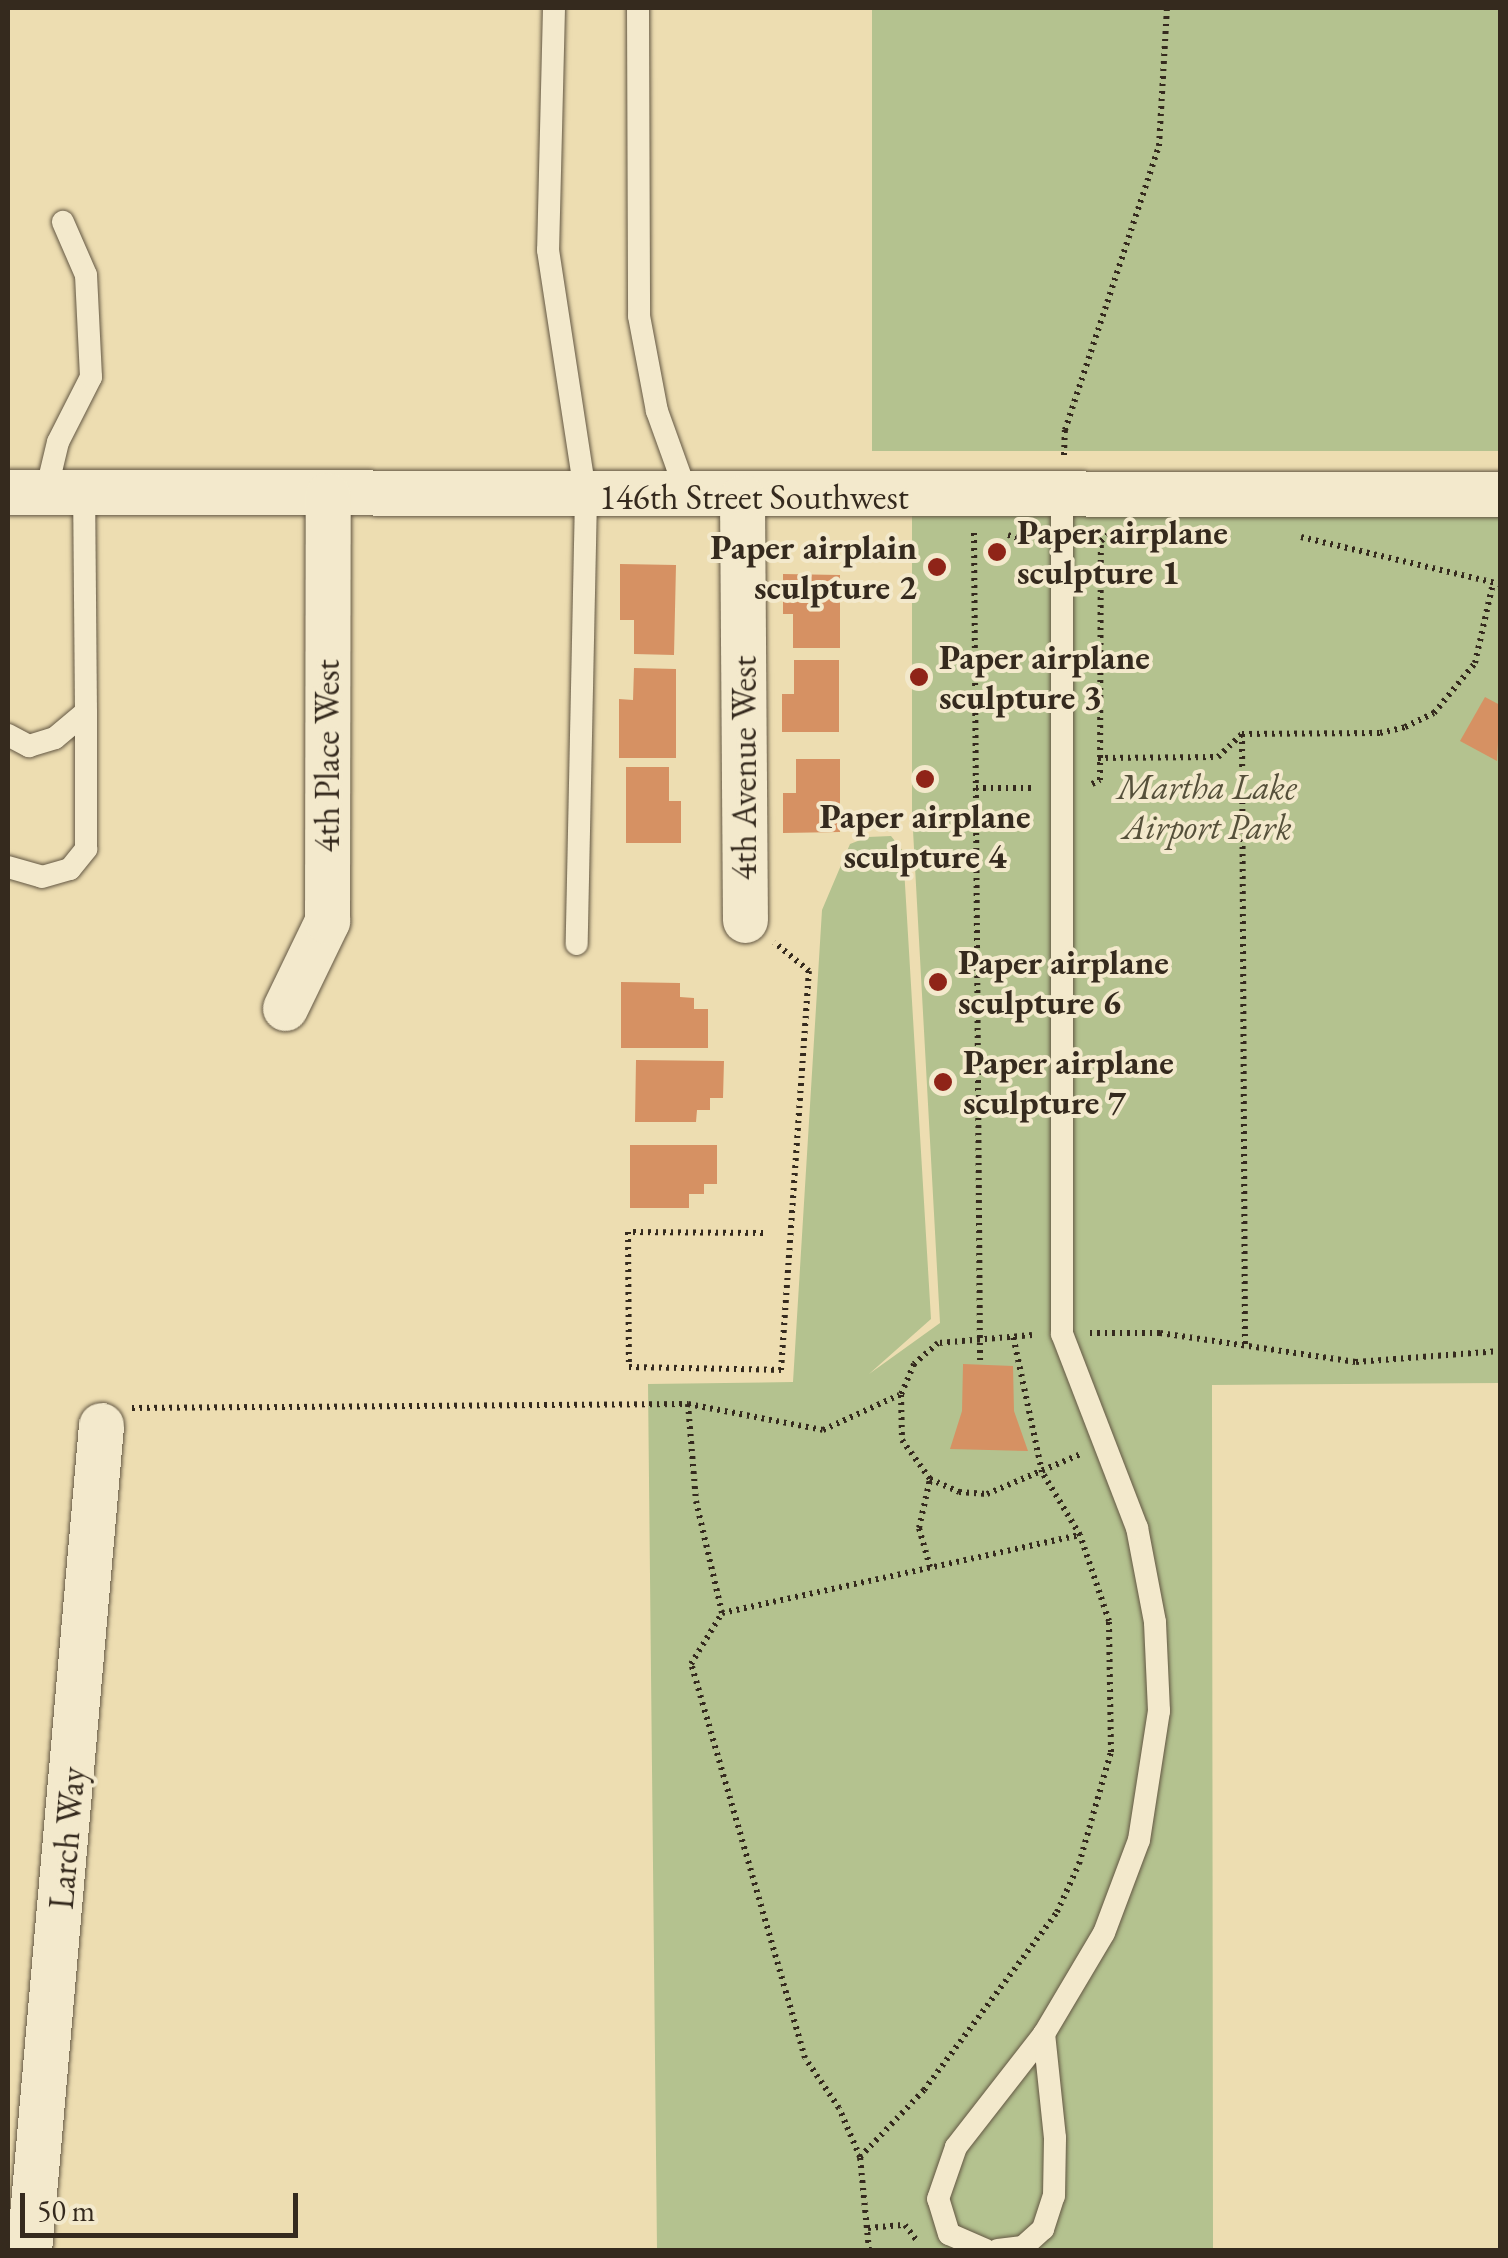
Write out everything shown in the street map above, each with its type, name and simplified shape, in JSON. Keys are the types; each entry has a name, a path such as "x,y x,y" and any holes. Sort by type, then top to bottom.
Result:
{"street":[{"name":"146th Street Southwest","path":"46,492 586,497 1500,494"},
{"name":"4th Place West","path":"285,1008 327,922 328,495"},
{"name":"4th Avenue West","path":"742,497 745,920"},
{"name":"Larch Way","path":"29,2250 21,2200 101,1426"}],"lane":[{"path":"554,8 548,250 586,497 577,944"},
{"path":"638,8 639,316 657,411 688,497"},
{"path":"8,867 42,877 70,869 86,849 86,712 46,492 58,442 90,377 86,274 63,222"},
{"path":"986,2250 949,2234 938,2199 956,2147 1044,2034 1104,1933 1139,1840 1156,1757 1155,1622 1137,1528 1062,1334 1062,496"},
{"path":"8,735 29,746 55,738 86,712"},
{"path":"998,2250 1023,2248 1043,2229 1054,2196 1056,2138 1044,2034"}],"path":[{"path":"1062,496 1064,430 1159,146 1167,8"},
{"path":"977,496 980,1362"},
{"path":"976,788 1062,788 1100,780 1100,541 1118,527"},
{"path":"1098,758 1218,757 1242,734 1380,733 1434,712 1476,663 1497,584 1287,534"},
{"path":"1242,734 1245,1345"},
{"path":"745,920 809,971 781,1370 629,1367 628,1232 763,1233"},
{"path":"1102,1444 986,1494 959,1492 930,1479 902,1440 901,1395 914,1364 938,1343 980,1336 1160,1333 1356,1362 1500,1351"},
{"path":"860,2158 924,2090 1058,1912 1080,1864 1110,1752 1115,1708 1109,1621 1080,1534 1042,1472 1013,1335"},
{"path":"101,1426 134,1406 688,1404 823,1430 901,1395"},
{"path":"688,1404 696,1501 722,1613 691,1664 806,2058 839,2108 860,2158 869,2250"},
{"path":"930,1479 920,1528 930,1567"},
{"path":"722,1613 1080,1534"},
{"path":"868,2228 905,2224 925,2250"}],"green space":[{"path":"872,8 1500,8 1500,451 872,451"},
{"name":"Martha Lake Airport Park","path":"912,512 1500,512 1500,1383 1212,1385 1213,2250 657,2250 648,1384 793,1382 822,910 850,844 868,837 891,836 903,851 931,1319 869,1374 940,1323 912,812"}],"building":[{"path":"620,564 676,565 674,655 634,654 634,620 620,620"},
{"path":"783,574 840,575 840,648 793,648 793,614 783,614"},
{"path":"794,660 839,660 839,732 782,732 782,694 794,694"},
{"path":"634,668 676,669 676,758 619,758 619,699 633,700"},
{"path":"1485,697 1500,705 1497,761 1460,741"},
{"path":"796,759 840,759 840,832 783,833 783,793 796,793"},
{"path":"626,767 669,767 669,801 681,801 681,843 626,843"},
{"path":"621,982 680,983 680,997 694,998 694,1009 708,1009 708,1048 621,1048"},
{"path":"636,1060 724,1061 723,1098 710,1098 710,1110 697,1110 696,1122 635,1122"},
{"path":"630,1145 717,1145 717,1184 704,1184 704,1194 689,1194 689,1208 630,1208"},
{"path":"963,1364 1013,1366 1014,1411 1028,1451 950,1449 962,1411"}],"place":[{"name":"Paper airplane sculpture 1","path":"997,552"},
{"name":"Paper airplain sculpture 2","path":"937,567"},
{"name":"Paper airplane sculpture 3","path":"919,677"},
{"name":"Paper airplane sculpture 4","path":"925,779"},
{"name":"Paper airplane sculpture 6","path":"938,982"},
{"name":"Paper airplane sculpture 7","path":"943,1082"}]}
